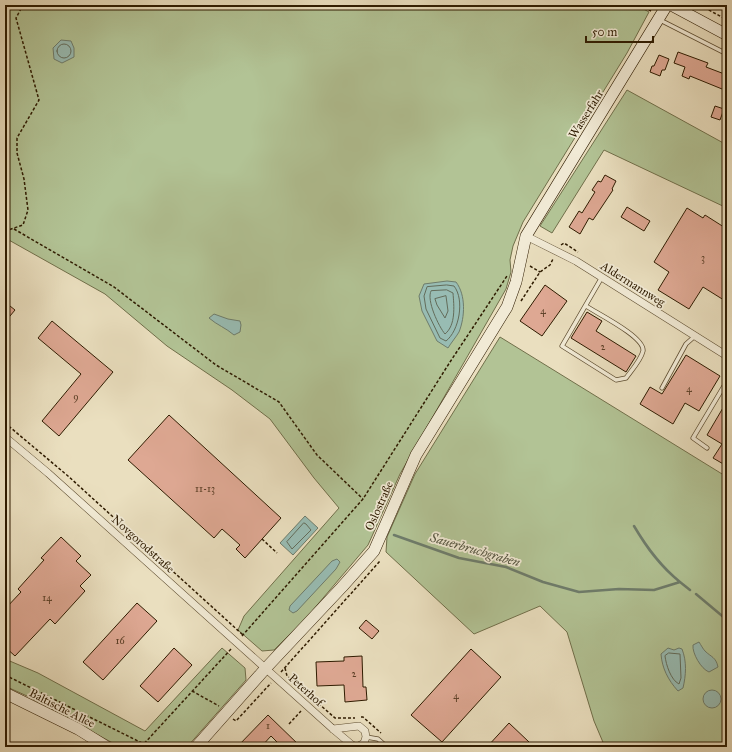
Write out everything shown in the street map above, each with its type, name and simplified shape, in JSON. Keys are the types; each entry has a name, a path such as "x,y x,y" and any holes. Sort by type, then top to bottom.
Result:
{"street":[{"name":"Wasserfahr","path":"526,236 656,19 667,5"},
{"path":"671,5 727,34"},
{"name":"Aldermannweg","path":"526,236 576,261 726,354"},
{"name":"Oslostraße","path":"196,747 265,669 374,551 416,455 507,307 516,282 526,236"},
{"name":"Novgorodstraße","path":"5,437 48,473 265,669"},
{"name":"Peterhof","path":"265,669 352,745 357,747 364,743 366,737"},
{"name":"Baltische Allee","path":"5,693 78,729 107,747"},
{"path":"333,729 359,726 365,731 366,737"}],"lane":[{"path":"720,5 727,9"},
{"path":"656,19 727,54"},
{"path":"586,306 636,337 643,345 643,352 626,378 616,380 562,346 602,277"},
{"path":"662,388 686,344 695,336"},
{"path":"707,448 693,438 727,381"},
{"path":"366,737 378,739 387,747"}],"path":[{"path":"5,231 23,225 28,210 24,179 17,153 17,138 38,100 16,18 23,5"},
{"path":"640,5 652,11 656,19"},
{"path":"700,5 727,20"},
{"path":"14,229 114,287 216,365 279,402 317,455 363,499"},
{"path":"562,243 578,252"},
{"path":"142,747 363,499 508,274"},
{"path":"5,423 58,467 243,635"},
{"path":"262,539 277,553"},
{"path":"285,668 287,676 335,718 363,717 382,735 378,739"},
{"path":"5,675 144,744"},
{"path":"288,724 306,705"}],"green space":[{"path":"5,5 636,5 649,12 627,53 523,222 513,246 510,260 511,272 506,289 400,474 368,545 307,617 274,650 262,651 238,630 244,616 339,508 314,478 270,419 232,390 167,346 105,294 7,239 5,240"},
{"path":"627,90 727,145 727,208 604,150 552,233 540,226"},
{"path":"500,337 727,477 727,747 605,747 594,721 567,632 540,606 474,634 386,552 387,537 415,474"},
{"path":"222,648 245,668 246,680 187,747 120,747 27,696 5,686 5,659 38,673 145,731"}],"water":[{"path":"61,40 71,41 74,48 74,57 62,63 54,59 53,48"},
{"path":"447,281 456,282 462,293 464,306 459,332 448,348 437,341 422,311 419,296 424,284"},
{"path":"214,314 240,321 240,332 234,335 215,323 209,318"},
{"path":"305,516 318,528 293,555 280,543"},
{"path":"337,559 340,562 336,569 297,611 293,613 289,610 290,606 332,561"},
{"path":"699,642 704,650 715,659 718,667 709,672 700,664 694,652 693,645"},
{"path":"668,648 674,650 679,648 682,649 684,654 686,668 685,678 683,688 678,691 671,683 664,669 661,654"},
{"path":"708,690 716,690 721,695 719,706 716,708 708,708 703,703 703,695"}],"building":[{"path":"678,52 708,63 706,67 727,75 727,91 690,76 689,79 682,76 685,67 674,63"},
{"path":"659,55 669,59 665,70 662,70 660,76 650,72"},
{"path":"715,106 724,109 720,120 711,117"},
{"path":"605,175 616,181 612,189 613,190 593,220 589,218 580,234 569,227 579,211 582,213 595,192 592,190 598,181 601,182"},
{"path":"627,207 650,221 644,231 621,217"},
{"path":"687,208 703,218 705,215 727,229 727,302 703,287 689,309 658,290 669,272 654,262"},
{"path":"545,285 567,301 542,336 520,321"},
{"path":"5,302 15,310 5,322"},
{"path":"587,312 602,321 596,331 636,356 626,372 571,338"},
{"path":"52,321 113,372 59,436 42,421 81,374 38,338"},
{"path":"686,355 720,376 699,411 685,403 673,424 640,404 650,387 662,394"},
{"path":"727,401 727,462 725,465 713,458 722,444 707,435"},
{"path":"169,415 281,518 245,558 236,549 240,545 222,529 214,538 128,460"},
{"path":"61,537 81,556 76,561 91,575 80,586 85,591 55,624 50,619 15,656 5,647 5,609 21,592 18,589 44,560 41,558"},
{"path":"137,603 157,621 103,680 83,662"},
{"path":"366,620 379,631 372,639 359,628"},
{"path":"174,648 192,665 158,702 140,686"},
{"path":"471,649 501,677 442,742 411,715"},
{"path":"362,656 363,687 366,687 367,700 345,702 344,685 317,686 316,662 344,661 344,657"},
{"path":"268,715 301,747 282,747 271,736 261,747 237,747"},
{"path":"509,723 529,742 524,747 487,747"}],"waterway":[{"path":"634,526 654,556 666,570 680,582"},
{"name":"Sauerbruchgraben","path":"394,535 459,558 506,567 543,582 579,592 619,589 654,590 680,582 690,590"},
{"name":"Sauerbruchgraben","path":"696,594 727,620"}]}
